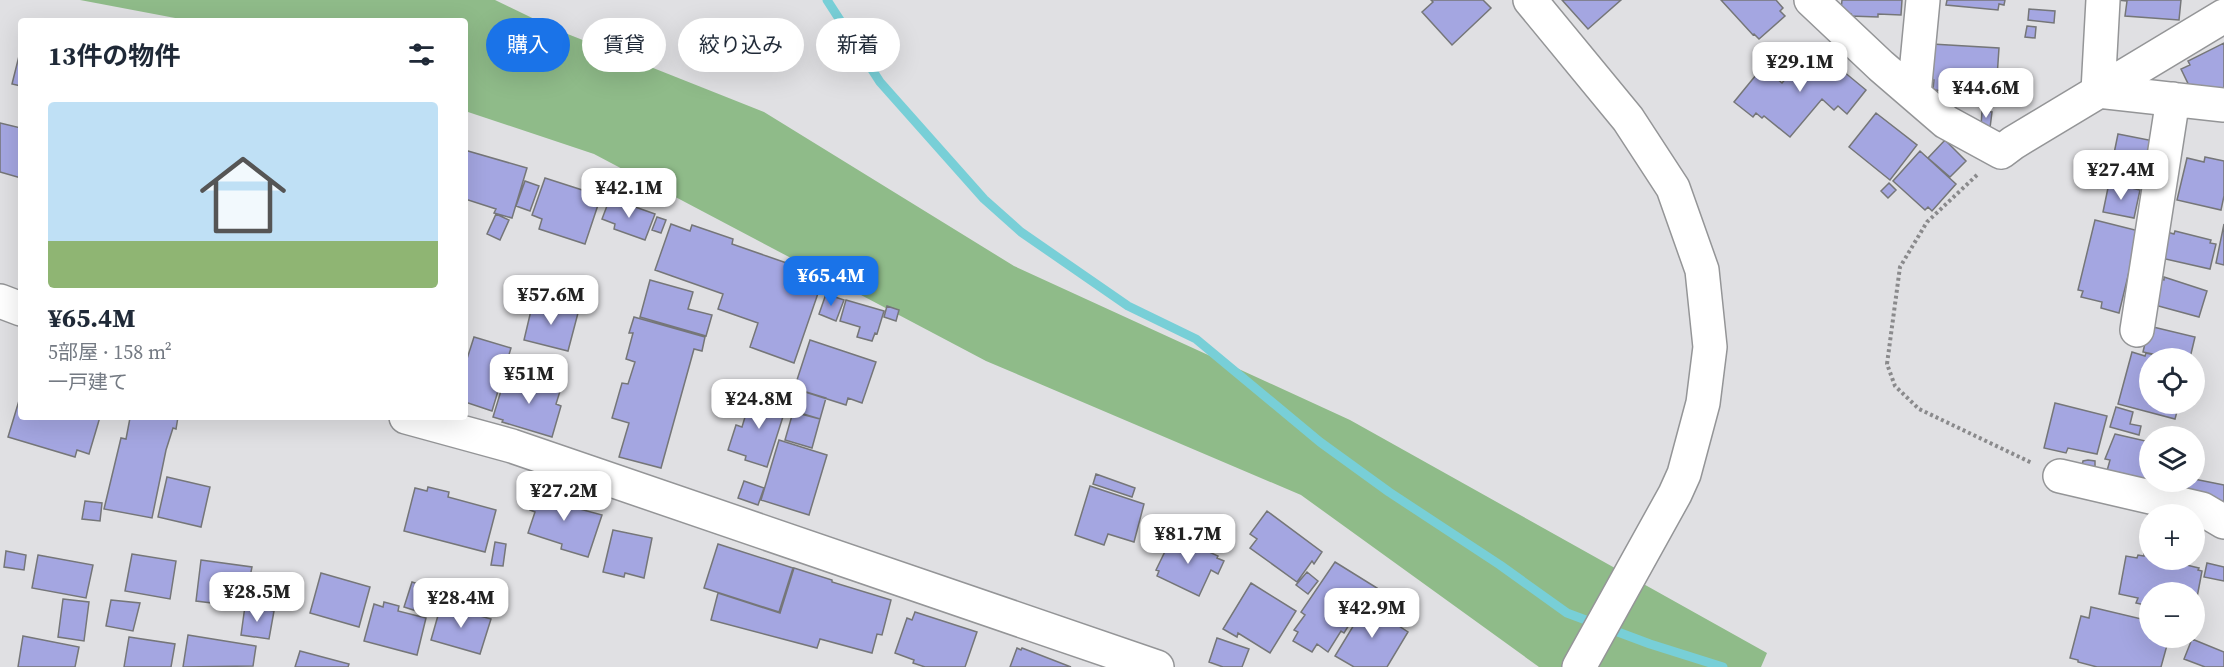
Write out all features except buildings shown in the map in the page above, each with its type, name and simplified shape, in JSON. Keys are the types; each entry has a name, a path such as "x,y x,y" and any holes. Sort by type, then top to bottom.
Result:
{"street":[{"path":"1530,0 1628,119 1673,188 1702,270 1710,347 1703,403 1684,474 1676,494 1579,667"},
{"path":"1811,0 1946,122 2001,152 2224,15"},
{"path":"1914,94 1923,0"},
{"path":"2098,91 2103,0"},
{"path":"2098,91 2224,105"},
{"path":"2137,330 2173,99"},
{"path":"0,301 18,308"},
{"path":"417,420 512,446 1157,667"},
{"path":"2060,476 2202,509 2224,522"}],"path":[{"path":"2001,152 1927,222 1900,267 1887,364 1895,386 1919,410 2060,476"}],"green space":[{"path":"80,0 495,0 532,18 486,18 486,72 570,72 570,35 582,40 582,72 663,72 764,112 1014,266 1350,420 1767,653 1761,667 1539,667 1301,495 986,361 594,154 468,112 468,18 175,18"}],"waterway":[{"path":"827,0 880,82 984,199 1021,232 1128,306 1196,339 1320,442 1389,492 1500,565 1567,613 1650,644 1723,667"}]}
